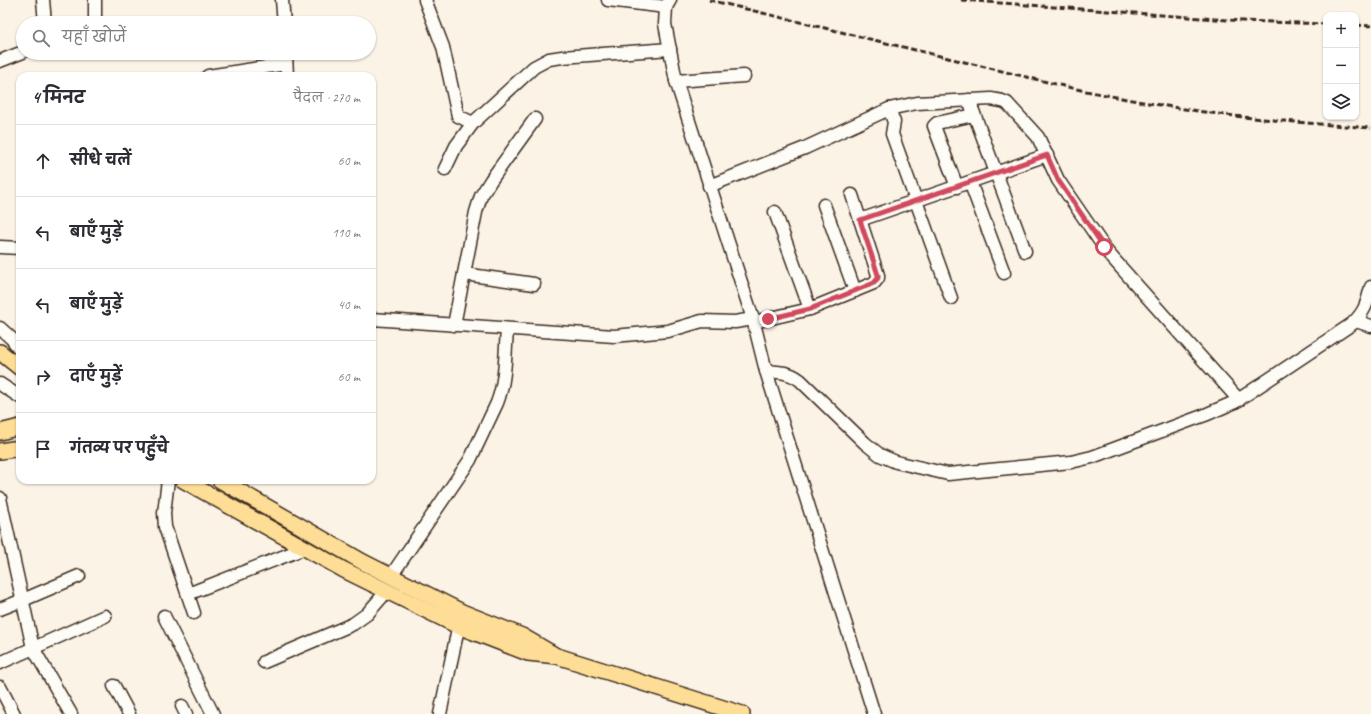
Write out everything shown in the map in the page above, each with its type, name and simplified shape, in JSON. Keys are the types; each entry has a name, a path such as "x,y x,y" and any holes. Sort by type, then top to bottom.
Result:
{"main road":[{"path":"0,352 16,365"},
{"path":"0,432 16,428"},
{"path":"0,450 16,448"},
{"path":"189,484 344,570 387,591 460,619"},
{"path":"227,484 363,562 391,576 460,619 528,653 557,656 742,714"}],"street":[{"path":"43,0 44,16"},
{"path":"95,0 95,16"},
{"path":"282,0 283,16"},
{"path":"425,0 443,47 458,116 473,123"},
{"path":"608,0 668,3 665,24 676,81 753,321 766,371 874,714"},
{"path":"445,169 456,146 473,123 534,67 549,59 670,49"},
{"path":"0,60 16,54"},
{"path":"234,72 286,64"},
{"path":"676,81 744,76"},
{"path":"709,186 805,148 889,109 917,103 969,100 991,99 1007,103 1038,137 1058,180 1108,253 1239,400"},
{"path":"969,100 1025,251"},
{"path":"889,109 894,122 892,134 951,298"},
{"path":"957,187 934,126 937,123 974,115"},
{"path":"454,325 476,212 481,196 535,119"},
{"path":"860,220 1047,155"},
{"path":"970,182 1004,273"},
{"path":"376,319 507,330 614,336 668,331 702,321 753,321 810,309 874,283 878,278 852,195"},
{"path":"824,205 855,291"},
{"path":"775,212 810,309"},
{"path":"0,247 16,248"},
{"path":"464,274 534,284"},
{"path":"766,371 793,374 880,455 896,462 948,474 1071,462 1082,460 1205,416 1239,400 1361,316 1367,305 1371,287"},
{"path":"1356,320 1371,326"},
{"path":"0,328 16,344"},
{"path":"391,576 470,460 497,403 501,394 507,330"},
{"path":"0,384 16,394"},
{"path":"168,484 164,520 194,613"},
{"path":"0,498 33,648 71,714"},
{"path":"188,594 305,548"},
{"path":"0,609 79,576"},
{"path":"264,662 353,624 367,614 387,591"},
{"path":"0,663 105,616"},
{"path":"164,616 213,714"},
{"path":"440,714 460,619"},
{"path":"114,686 130,714"},
{"path":"0,687 14,714"}],"railway":[{"path":"709,0 1076,89 1120,98 1231,116 1371,128"},
{"path":"961,0 1242,21 1323,24"},
{"path":"1359,25 1371,26"}],"route":[{"path":"768,319 810,309 874,283 877,280 878,275 860,220 1047,155 1058,180 1104,247"}]}
